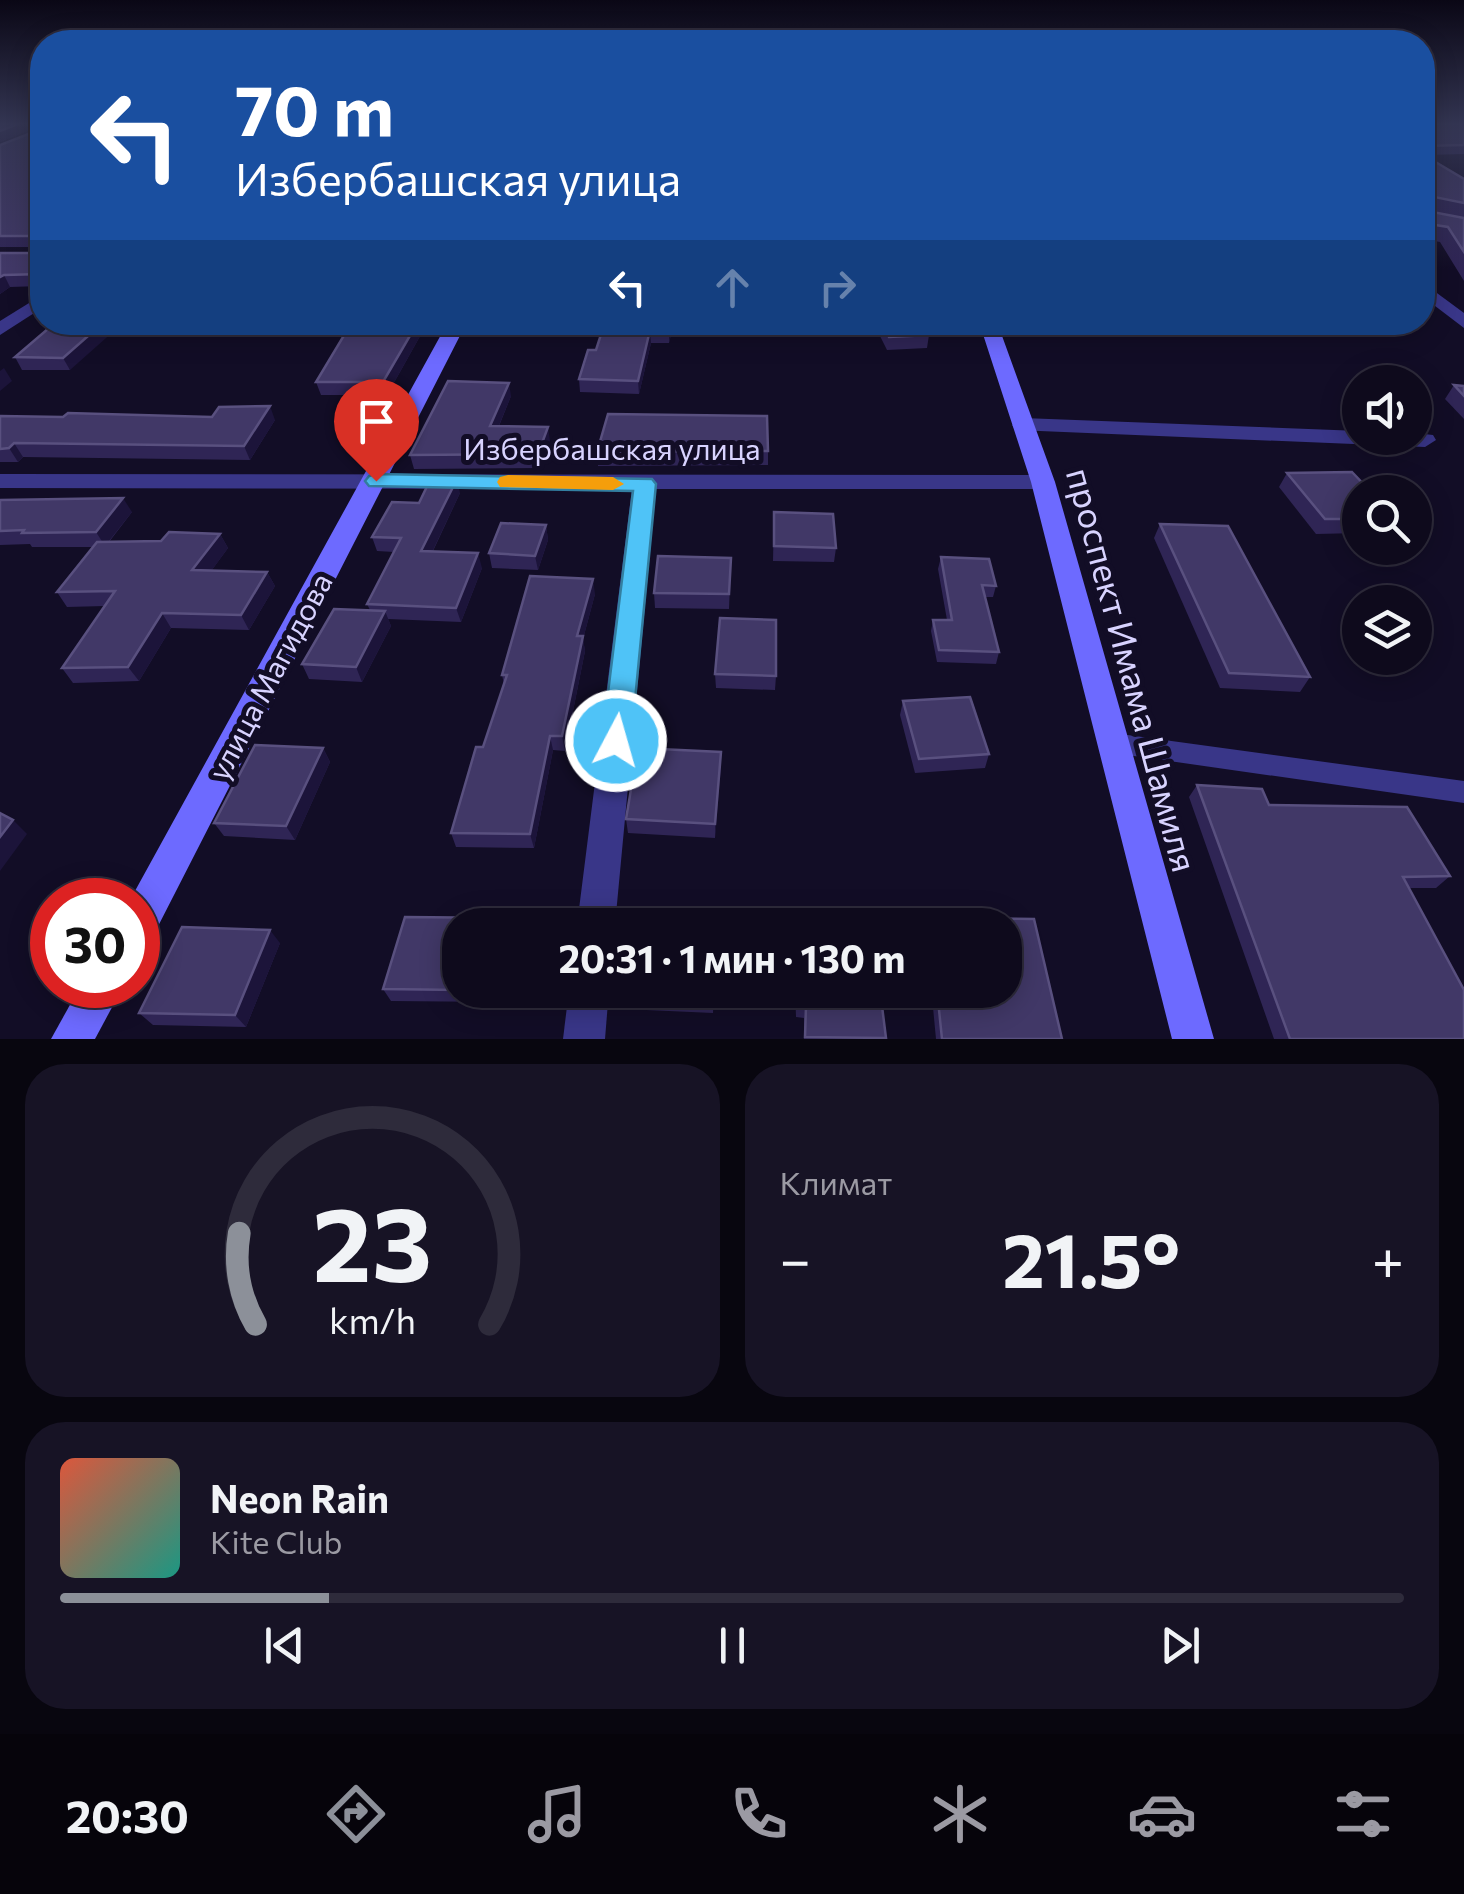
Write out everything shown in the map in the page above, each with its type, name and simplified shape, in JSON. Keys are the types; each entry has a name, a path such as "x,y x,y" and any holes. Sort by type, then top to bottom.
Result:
{"main road":[{"name":"улица Магидова","path":"160,883 451,335"},
{"name":"проспект Имама Шамиля","path":"992,335 1043,482 1193,1039"},
{"path":"72,1039 90,1008"}],"street":[{"path":"1435,298 1464,322"},
{"path":"0,329 30,308"},
{"path":"1023,425 1342,437"},
{"name":"Избербашская улица","path":"0,481 1043,482"},
{"path":"598,908 645,484"},
{"path":"584,1039 587,1008"}],"lane":[{"path":"1113,743 1464,792"}],"building":[{"path":"0,172 30,172 30,236 0,236"},
{"path":"1435,172 1453,172 1464,179 1464,203 1435,197"},
{"path":"1435,213 1464,218 1464,252 1448,227 1435,225"},
{"path":"0,253 30,253 30,274 0,277"},
{"path":"41,335 89,335 63,358 15,357"},
{"path":"344,335 410,335 383,382 316,382"},
{"path":"601,335 649,335 638,381 579,379 588,350 596,350"},
{"path":"448,381 509,383 490,426 548,427 538,454 410,455"},
{"path":"270,406 244,446 14,443 0,449 0,416 63,417 68,413 212,417 219,407"},
{"path":"608,414 767,416 768,451 597,452"},
{"path":"1352,472 1355,475 1342,475 1342,519 1325,519 1287,473"},
{"path":"431,478 457,479 421,551 478,553 456,608 367,604 401,538 372,537 392,502 419,503"},
{"path":"123,498 96,532 0,531 0,500"},
{"path":"774,512 833,514 836,548 774,546"},
{"path":"501,523 546,525 535,556 489,553"},
{"path":"1160,524 1228,526 1310,677 1229,673"},
{"path":"169,532 220,534 192,570 267,572 241,615 162,613 128,667 62,668 115,591 57,592 97,542 161,541"},
{"path":"658,556 731,558 729,594 654,593"},
{"path":"941,557 989,559 996,586 982,585 999,652 939,650 933,620 952,620"},
{"path":"530,576 593,579 577,636 583,636 562,736 550,736 530,834 451,833 476,747 483,747 507,675 502,675"},
{"path":"334,609 385,611 356,667 302,664"},
{"path":"720,618 776,620 776,676 715,674"},
{"path":"970,697 989,754 919,759 903,701"},
{"path":"255,745 323,748 286,826 214,823"},
{"path":"638,748 721,752 715,824 626,819"},
{"path":"1197,785 1262,789 1269,805 1407,807 1450,876 1403,877 1464,990 1464,1039 1290,1039"},
{"path":"0,813 13,820 0,837"},
{"path":"405,917 442,917 442,990 383,989"},
{"path":"1022,919 1034,919 1062,1039 942,1039 939,1008 1022,1008"},
{"path":"182,927 270,930 235,1015 139,1013 142,1008 160,1008 160,971"},
{"path":"806,1008 882,1008 886,1038 805,1037"}],"slow traffic":[{"path":"508,482 613,484"}],"route":[{"path":"376,481 645,484 616,741"}]}
